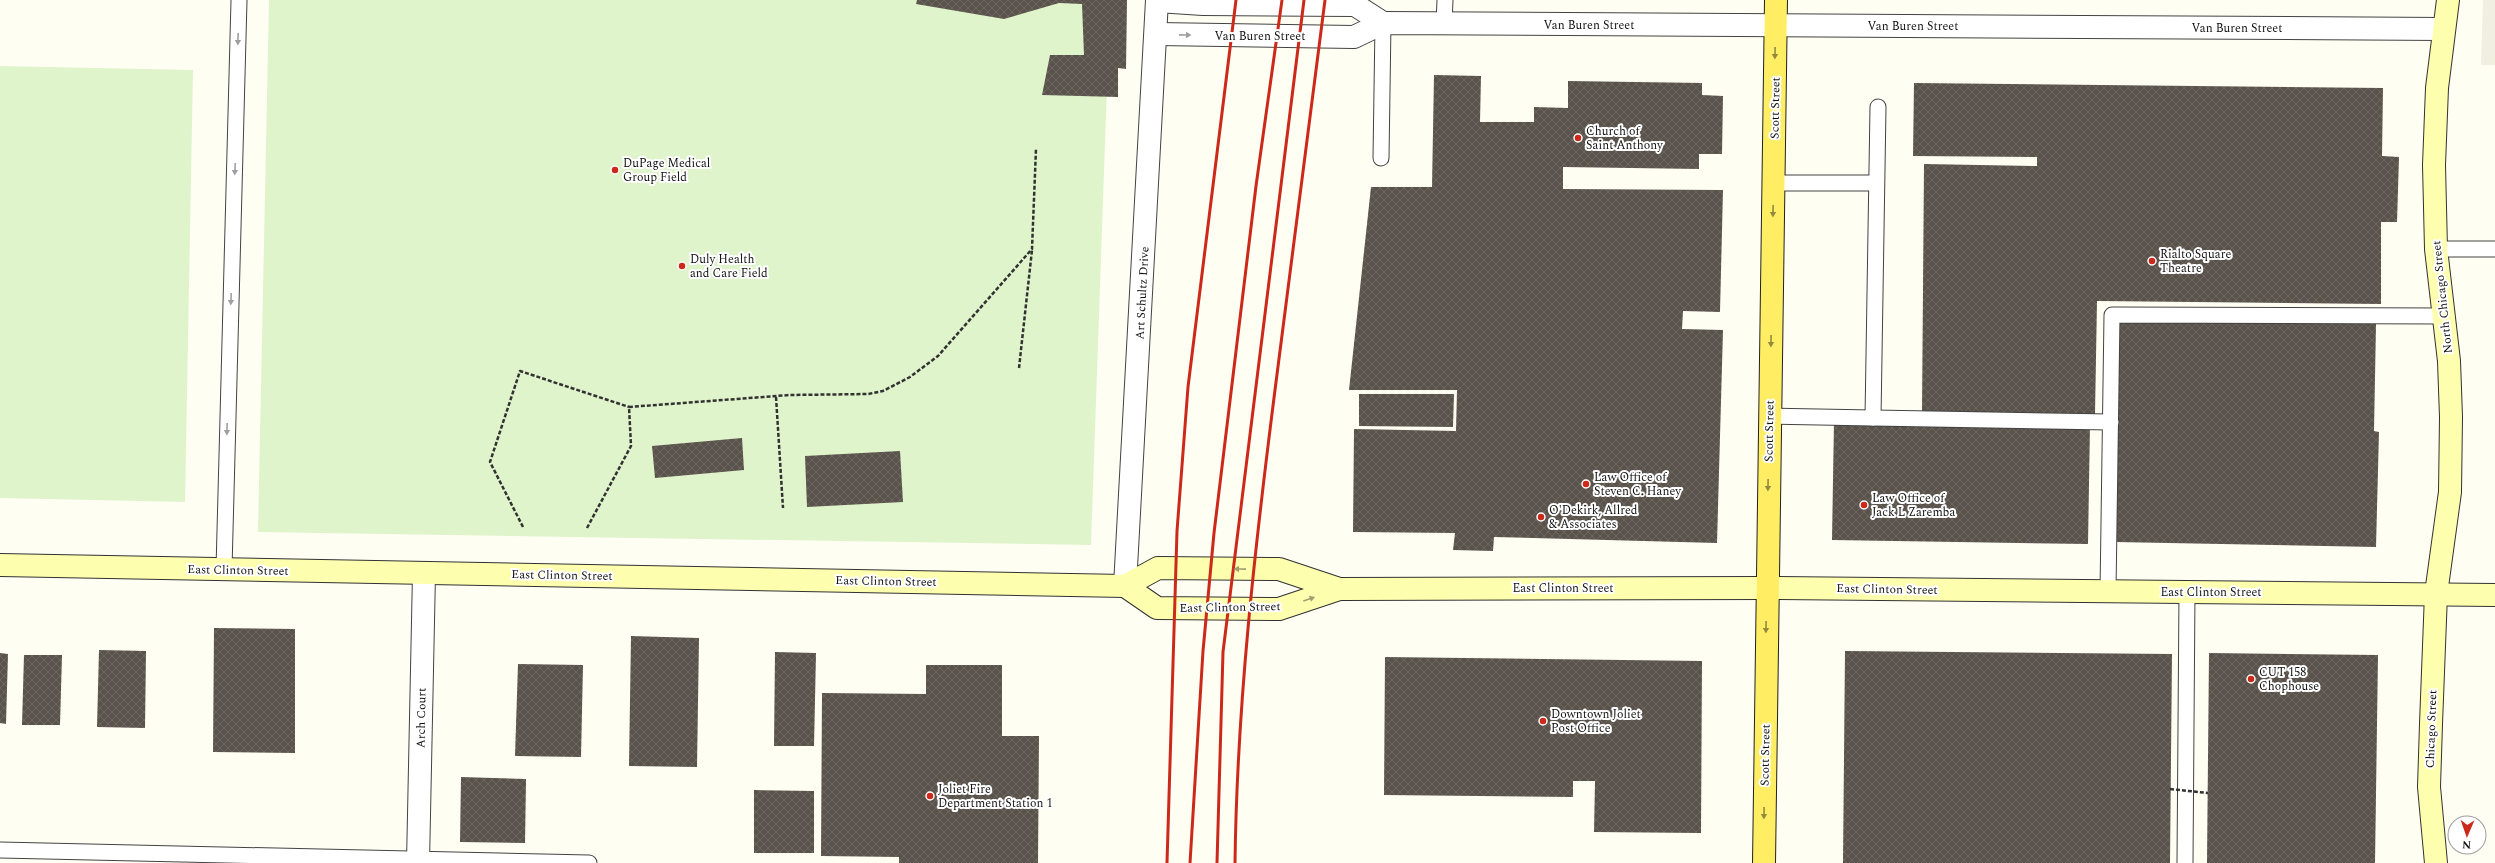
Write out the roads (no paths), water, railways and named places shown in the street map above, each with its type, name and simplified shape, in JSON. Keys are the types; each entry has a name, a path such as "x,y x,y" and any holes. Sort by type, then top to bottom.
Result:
{"main road":[{"name":"Scott Street","path":"1764,863 1776,0"}],"street":[{"path":"1157,0 1204,4 1355,5 1383,23"},
{"name":"Art Schultz Drive","path":"1125,586 1157,34 1157,0"},
{"name":"North Chicago Street","path":"2436,594 2450,492 2449,361 2436,249 2434,157 2437,88 2443,29 2448,0"},
{"name":"Van Buren Street","path":"1157,34 1354,36 1383,23 2443,29"},
{"name":"East Clinton Street","path":"0,565 1125,586 1158,568 1279,569 1339,589"},
{"name":"Arch Court","path":"418,860 424,573"},
{"name":"East Clinton Street","path":"1125,586 1157,608 1279,609 1339,589 1767,588 2495,594"},
{"name":"Chicago Street","path":"2436,594 2429,787 2436,863"}],"lane":[{"path":"224,570 239,0"},
{"path":"1444,24 1445,0"},
{"path":"1381,158 1383,23"},
{"path":"1873,418 1878,107"},
{"path":"1773,183 1876,183"},
{"path":"2436,249 2495,249"},
{"path":"2108,592 2112,314 2443,316"},
{"path":"1770,416 2111,422"},
{"path":"2185,863 2187,591"},
{"path":"0,850 589,863"}],"railway":[{"path":"1167,863 1177,531 1188,387 1236,0"},
{"path":"1190,863 1203,651 1214,533 1256,186 1282,0"},
{"path":"1217,863 1223,652 1304,0"},
{"path":"1235,863 1239,744 1254,567 1325,0"}],"place":[{"name":"Church of Saint Anthony","path":"1578,138"},
{"name":"DuPage Medical Group Field","path":"615,170"},
{"name":"Rialto Square Theatre","path":"2152,261"},
{"name":"Duly Health and Care Field","path":"682,266"},
{"name":"Law Office of Steven C. Haney","path":"1586,484"},
{"name":"Law Office of Jack L Zaremba","path":"1864,505"},
{"name":"O'Dekirk, Allred & Associates","path":"1541,517"},
{"name":"CUT 158 Chophouse","path":"2251,679"},
{"name":"Downtown Joliet Post Office","path":"1543,721"},
{"name":"Joliet Fire Department Station 1","path":"930,796"}]}
